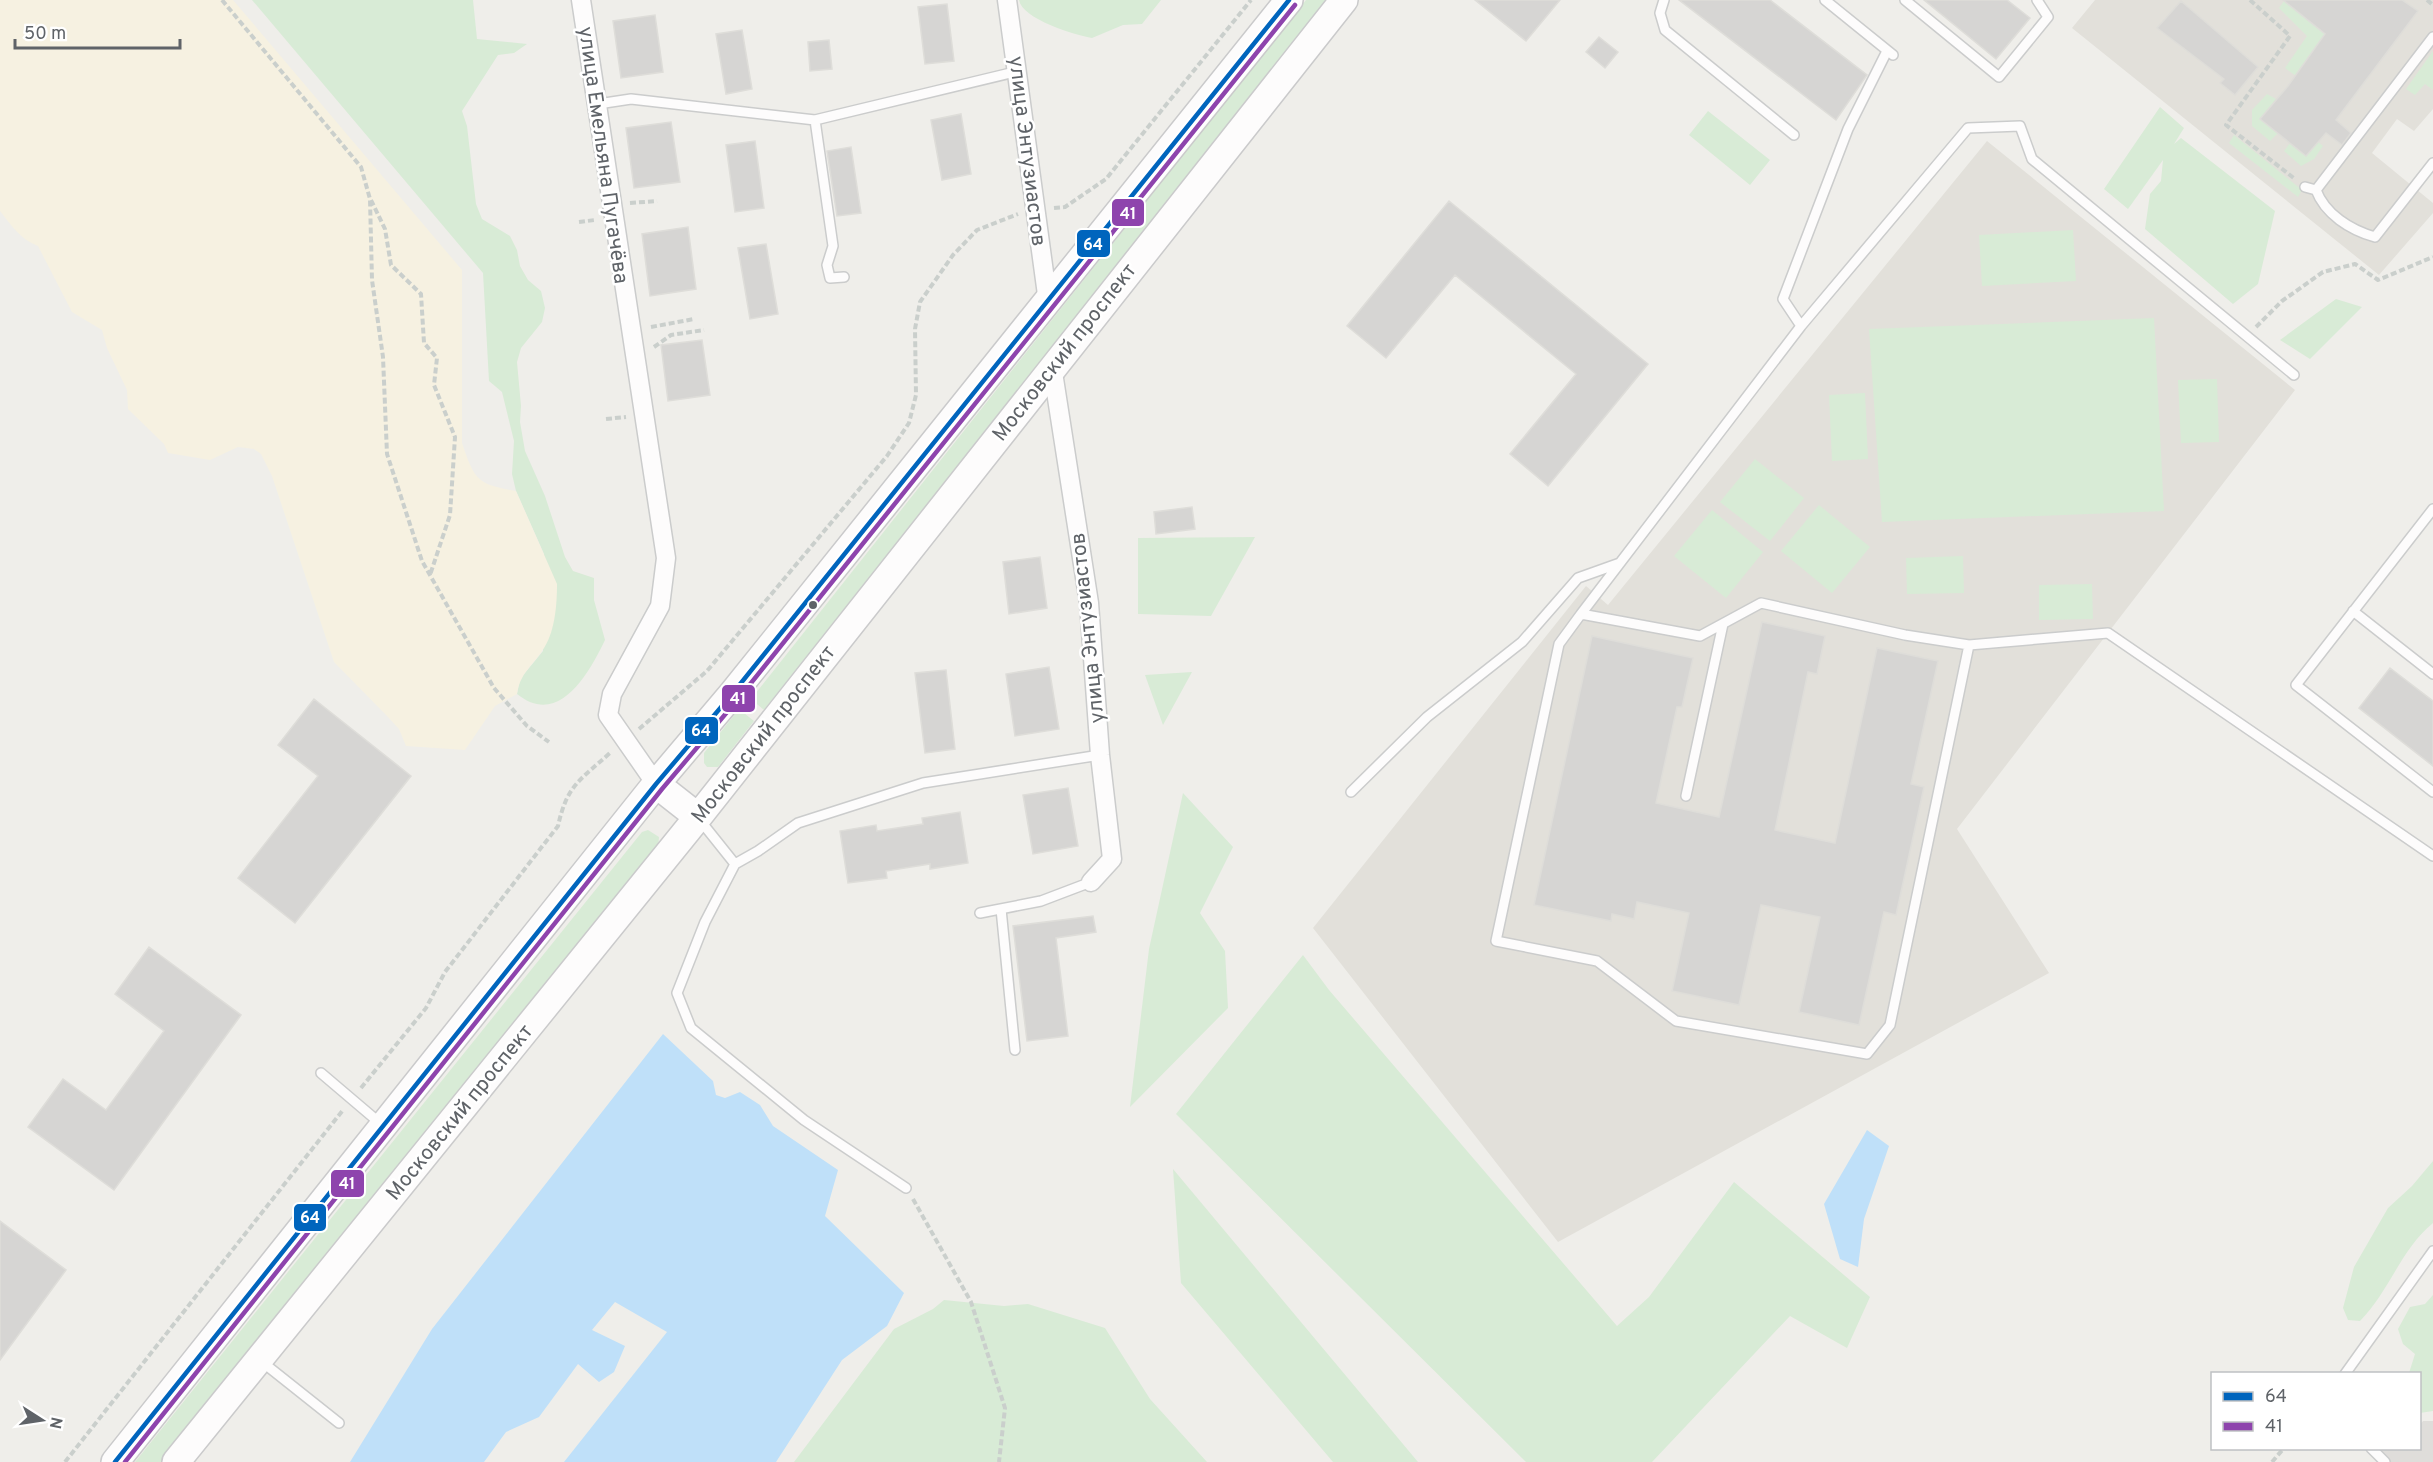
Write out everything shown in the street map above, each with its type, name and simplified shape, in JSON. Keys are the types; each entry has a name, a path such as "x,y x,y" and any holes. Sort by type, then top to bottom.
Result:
{"main road":[{"name":"Московский проспект","path":"116,1462 382,1125 656,784 733,693 1290,0"},
{"name":"Московский проспект","path":"176,1462 698,817 1052,366 1344,0"},
{"path":"656,784 698,817"}],"street":[{"name":"улица Емельяна Пугачёва","path":"581,0 666,558 660,606 631,665 612,694 608,715 627,739 656,784"},
{"name":"улица Энтузиастов","path":"1007,0 1019,71 1048,302"},
{"name":"улица Энтузиастов","path":"1052,366 1089,603 1100,755 1112,859 1091,882"}],"lane":[{"path":"1664,0 1660,14 1665,30 1794,135"},
{"path":"1801,326 1783,299 1848,129 1890,53 1825,0"},
{"path":"1905,0 1999,77 2048,17 2037,0"},
{"path":"2316,190 2433,37"},
{"path":"598,104 631,99 815,120 1019,71"},
{"path":"815,120 833,246 827,266 830,278 844,278"},
{"path":"1969,645 1890,1025 1867,1054 1676,1021 1597,961 1496,940 1558,644 1801,326 1968,128 2020,126 2032,159 2294,375"},
{"path":"2316,190 2322,206 2357,232 2375,237 2433,164"},
{"path":"2305,187 2316,190"},
{"path":"2433,508 2296,685 2433,792"},
{"path":"1351,792 1428,717 1522,642 1578,578 1620,563"},
{"path":"1581,614 1700,636 1761,603 1905,635 1969,645 2108,633 2433,856"},
{"path":"2353,611 2433,674"},
{"path":"1686,796 1723,624"},
{"path":"906,1188 804,1120 691,1028 677,993 705,922 735,864 758,852 798,823 923,783 1100,755"},
{"path":"698,817 735,864"},
{"path":"980,913 1041,901 1091,882"},
{"path":"1001,909 1015,1050"},
{"path":"321,1073 382,1125"},
{"path":"2346,1372 2433,1251"},
{"path":"259,1359 339,1423"},
{"path":"2372,1450 2385,1462"}],"path":[{"path":"222,0 361,167 370,199 385,230 391,265 421,294 424,343 437,358 434,385 455,437 450,515 430,575"},
{"path":"65,1462 351,1099 426,1008 445,972 534,860 558,826 564,799 627,739 707,671 887,456 909,423 916,395 915,329 920,302 933,281 977,230 1035,209 1065,207 1106,179 1251,0"},
{"path":"2250,0 2290,36 2226,125 2305,187"},
{"path":"2427,0 2433,5"},
{"path":"370,199 372,280 383,357 387,454 422,561 494,688 527,726 549,742"},
{"path":"2247,336 2282,301 2323,272 2355,264 2378,280 2433,257"},
{"path":"630,331 694,319"},
{"path":"634,356 671,335 704,330"},
{"path":"906,1188 971,1302 1005,1408 999,1462"},
{"path":"2272,1462 2283,1450"}],"shaded area":[{"path":"2095,0 2433,0 2433,109 2414,131 2397,119 2372,153 2433,203 2433,213 2379,275 2072,28"},
{"path":"1987,141 2295,390 1957,829 2049,973 1558,1242 1313,928 1586,586 1608,605"},
{"path":"2423,1421 2433,1421 2433,1462 2391,1462 2379,1450 2421,1450 2421,1424"}],"green space":[{"path":"252,0 473,0 477,39 527,44 514,53 498,55 462,111 467,126 476,204 482,219 510,236 517,250 520,266 528,280 541,291 545,308 542,322 521,348 517,362 520,422 525,451 545,496 565,557 573,571 594,578 594,600 605,640 581,681 559,701 546,705 532,703 517,694 520,679 543,651 544,554 516,491 512,474 514,441 502,392 489,381 483,273"},
{"path":"1019,0 1161,0 1142,24 1123,25 1092,38 1062,30 1039,20 1022,7"},
{"path":"1306,0 1328,0 764,710 751,699"},
{"path":"2284,1 2325,34 2296,76 2285,68 2307,36 2279,8"},
{"path":"2433,51 2433,90 2425,84 2415,95 2406,89"},
{"path":"2267,94 2276,99 2261,119 2278,133 2270,141 2252,126 2252,110"},
{"path":"2160,107 2184,128 2174,144 2181,138 2275,211 2258,284 2233,304 2145,229 2150,194 2161,181 2163,160 2128,209 2104,189"},
{"path":"1708,111 1770,160 1750,185 1689,135"},
{"path":"2234,135 2302,190 2298,197 2229,143"},
{"path":"2318,142 2323,146 2314,159 2301,166 2284,151 2290,143"},
{"path":"2073,230 2076,281 1982,286 1979,235"},
{"path":"2336,299 2362,307 2310,359 2280,340"},
{"path":"2154,318 2164,511 1882,522 1869,329"},
{"path":"2217,379 2219,442 2181,443 2178,380"},
{"path":"1865,393 1868,459 1832,461 1829,395"},
{"path":"1755,459 1804,498 1770,541 1720,502"},
{"path":"1819,505 1870,547 1832,593 1781,551"},
{"path":"1712,510 1763,552 1726,598 1674,556"},
{"path":"1255,537 1211,616 1138,614 1138,538"},
{"path":"1963,556 1964,593 1907,594 1906,558"},
{"path":"2092,584 2093,619 2039,620 2039,585"},
{"path":"1192,672 1163,725 1145,675"},
{"path":"739,709 754,721 718,767 707,767 704,763 704,753"},
{"path":"1183,793 1233,847 1200,913 1225,951 1228,1008 1130,1107 1149,949"},
{"path":"648,830 659,837 658,849 162,1462 135,1462 642,832"},
{"path":"1303,955 1329,990 1617,1326 1649,1297 1734,1182 1870,1297 1847,1348 1790,1316 1652,1462 1526,1462 1176,1114"},
{"path":"2433,1161 2433,1223 2412,1245 2370,1310 2360,1321 2348,1320 2343,1308 2354,1267 2388,1208 2412,1186"},
{"path":"1173,1169 1418,1462 1333,1462 1181,1283"},
{"path":"2433,1295 2433,1411 2421,1413 2421,1372 2409,1372 2415,1354 2403,1344 2398,1329 2410,1307 2425,1304"},
{"path":"944,1300 1004,1306 1028,1304 1105,1328 1150,1399 1207,1462 794,1462 894,1329 933,1309"}],"sand":[{"path":"0,0 233,0 462,270 462,443 470,466 479,479 493,486 516,491 557,584 554,619 546,644 523,676 517,694 495,706 465,750 406,746 399,729 334,662 272,476 261,454 254,449 238,447 210,460 168,453 164,444 128,409 127,390 107,348 102,330 72,312 38,246 21,236 0,211"}],"water":[{"path":"663,1034 713,1081 716,1095 725,1098 740,1092 760,1105 773,1126 838,1170 825,1216 904,1293 887,1326 842,1360 776,1462 564,1462 667,1332 615,1302 592,1330 625,1346 614,1372 599,1382 578,1364 539,1417 506,1432 484,1462 350,1462 432,1329"},
{"path":"1867,1130 1889,1146 1864,1219 1858,1267 1840,1259 1824,1204"}],"building":[{"path":"1475,0 1560,0 1526,41"},
{"path":"1679,0 1770,0 1867,75 1836,120"},
{"path":"1924,0 2007,0 2030,18 1996,59"},
{"path":"2283,0 2402,0 2418,11 2336,120 2351,133 2342,145 2326,133 2306,156 2260,119 2288,86 2325,34"},
{"path":"2181,1 2258,67 2235,95 2220,83 2224,79 2157,28"},
{"path":"947,4 954,61 925,64 918,7"},
{"path":"655,15 663,72 621,78 613,21"},
{"path":"742,30 752,89 726,94 716,34"},
{"path":"1599,37 1618,52 1605,68 1586,52"},
{"path":"829,40 832,69 810,71 808,42"},
{"path":"961,114 971,174 942,180 931,120"},
{"path":"671,122 680,182 634,188 626,128"},
{"path":"755,141 764,208 735,212 726,145"},
{"path":"851,147 861,213 837,216 827,151"},
{"path":"1449,201 1648,364 1548,486 1510,454 1576,374 1455,275 1386,358 1347,326"},
{"path":"688,227 696,289 650,296 642,234"},
{"path":"766,244 778,314 750,319 738,248"},
{"path":"702,340 710,395 668,401 661,345"},
{"path":"1192,507 1195,529 1156,534 1154,512"},
{"path":"1040,557 1047,608 1009,614 1003,562"},
{"path":"1762,622 1825,636 1817,674 1808,672 1775,830 1835,843 1877,648 1938,661 1911,784 1924,787 1896,915 1884,912 1859,1025 1799,1012 1820,917 1761,905 1739,1005 1672,991 1689,913 1637,902 1634,919 1612,914 1611,921 1534,905 1592,636 1693,658 1682,707 1677,707 1656,803 1719,817"},
{"path":"1049,667 1059,729 1015,736 1006,674"},
{"path":"2390,668 2433,701 2433,766 2359,708"},
{"path":"946,670 955,749 925,753 915,673"},
{"path":"314,699 411,776 295,923 238,878 318,776 278,745"},
{"path":"1068,788 1078,846 1033,854 1023,795"},
{"path":"960,812 968,863 930,869 930,864 886,871 887,878 848,883 840,831 876,825 877,831 923,824 922,818"},
{"path":"1093,916 1096,932 1056,938 1068,1036 1027,1041 1013,926"},
{"path":"149,947 241,1015 114,1190 28,1127 63,1079 106,1110 164,1031 115,994"},
{"path":"0,1221 66,1270 0,1360"}],"transit line":[{"name":"64","path":"115,1462 656,784 733,693 1289,0"},
{"name":"41","path":"125,1462 662,789 739,698 1295,5"}]}
